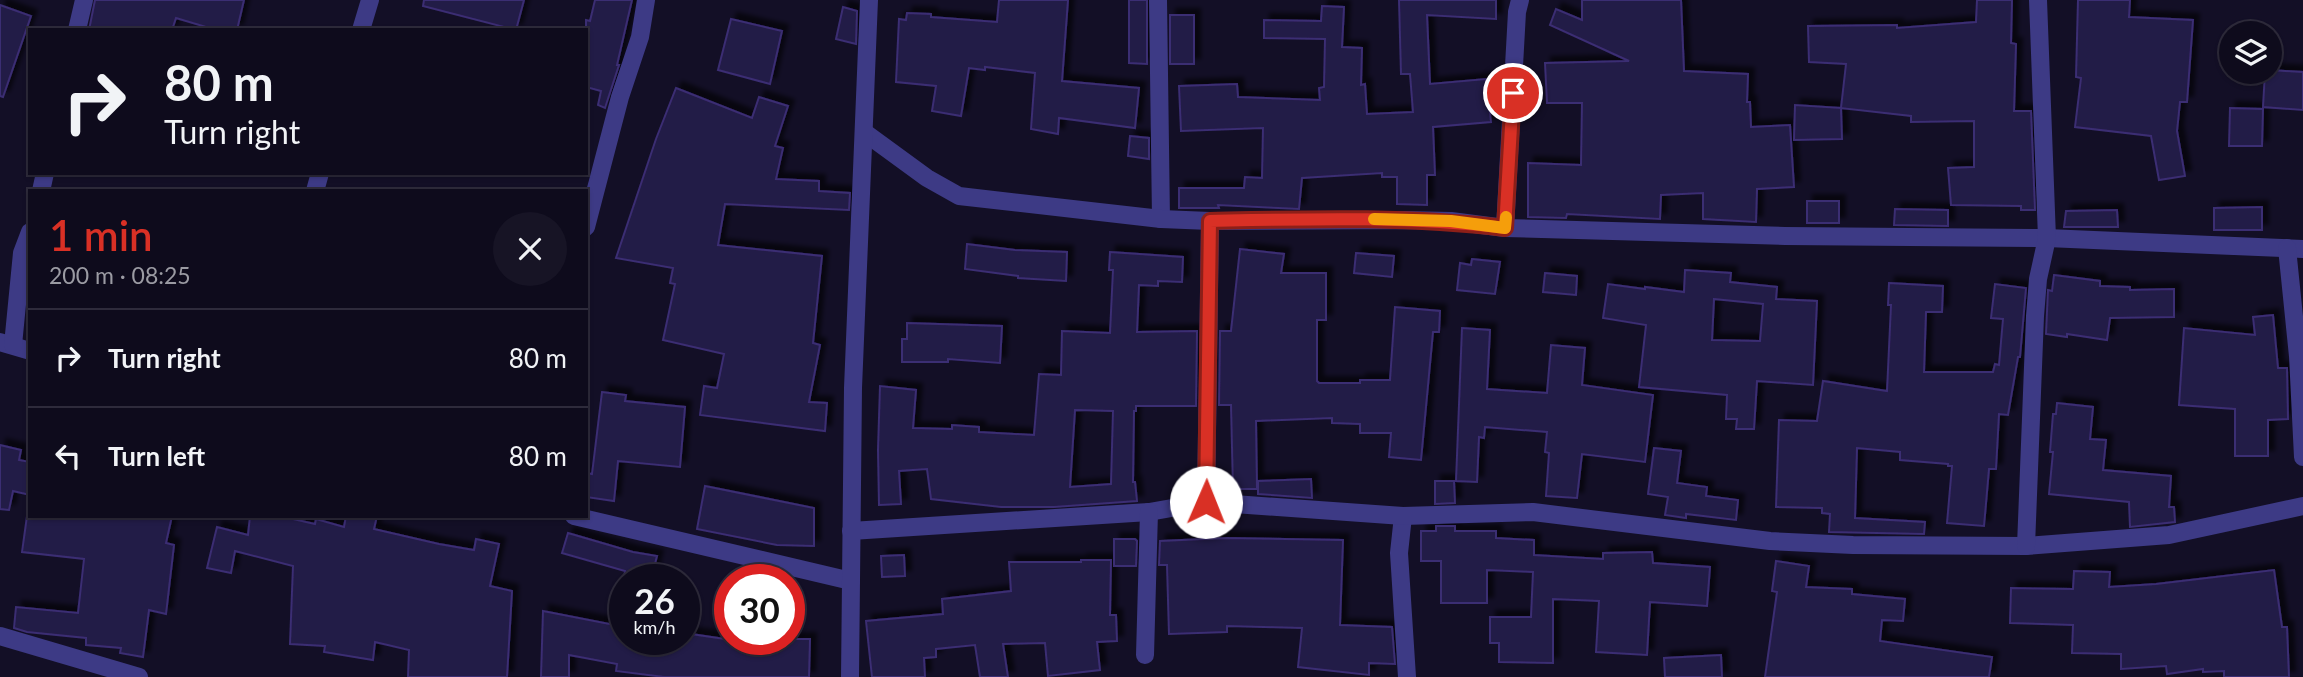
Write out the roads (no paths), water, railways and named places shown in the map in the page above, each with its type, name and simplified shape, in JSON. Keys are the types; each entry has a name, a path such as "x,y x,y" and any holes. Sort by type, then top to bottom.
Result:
{"street":[{"path":"77,28 84,0"},
{"path":"362,28 370,0"},
{"path":"588,219 620,97 640,37 646,0"},
{"path":"850,677 853,388 869,0"},
{"path":"1158,0 1161,219"},
{"path":"1505,228 1520,0"},
{"path":"2026,546 2035,316 2038,279 2048,238 2038,0"},
{"path":"864,132 927,178 959,196 1161,219 1451,221 1505,228 1785,236 2048,238 2295,249 2303,457"},
{"path":"1206,502 1210,221"},
{"path":"14,346 22,253 28,237"},
{"path":"851,531 1149,512 1206,502 1403,516 1532,512 1770,541 1853,545 2026,546 2169,535 2303,506"},
{"path":"1144,655 1149,512"},
{"path":"1403,516 1399,554 1407,677"},
{"path":"583,518 851,581"},
{"path":"0,636 136,677"}]}
